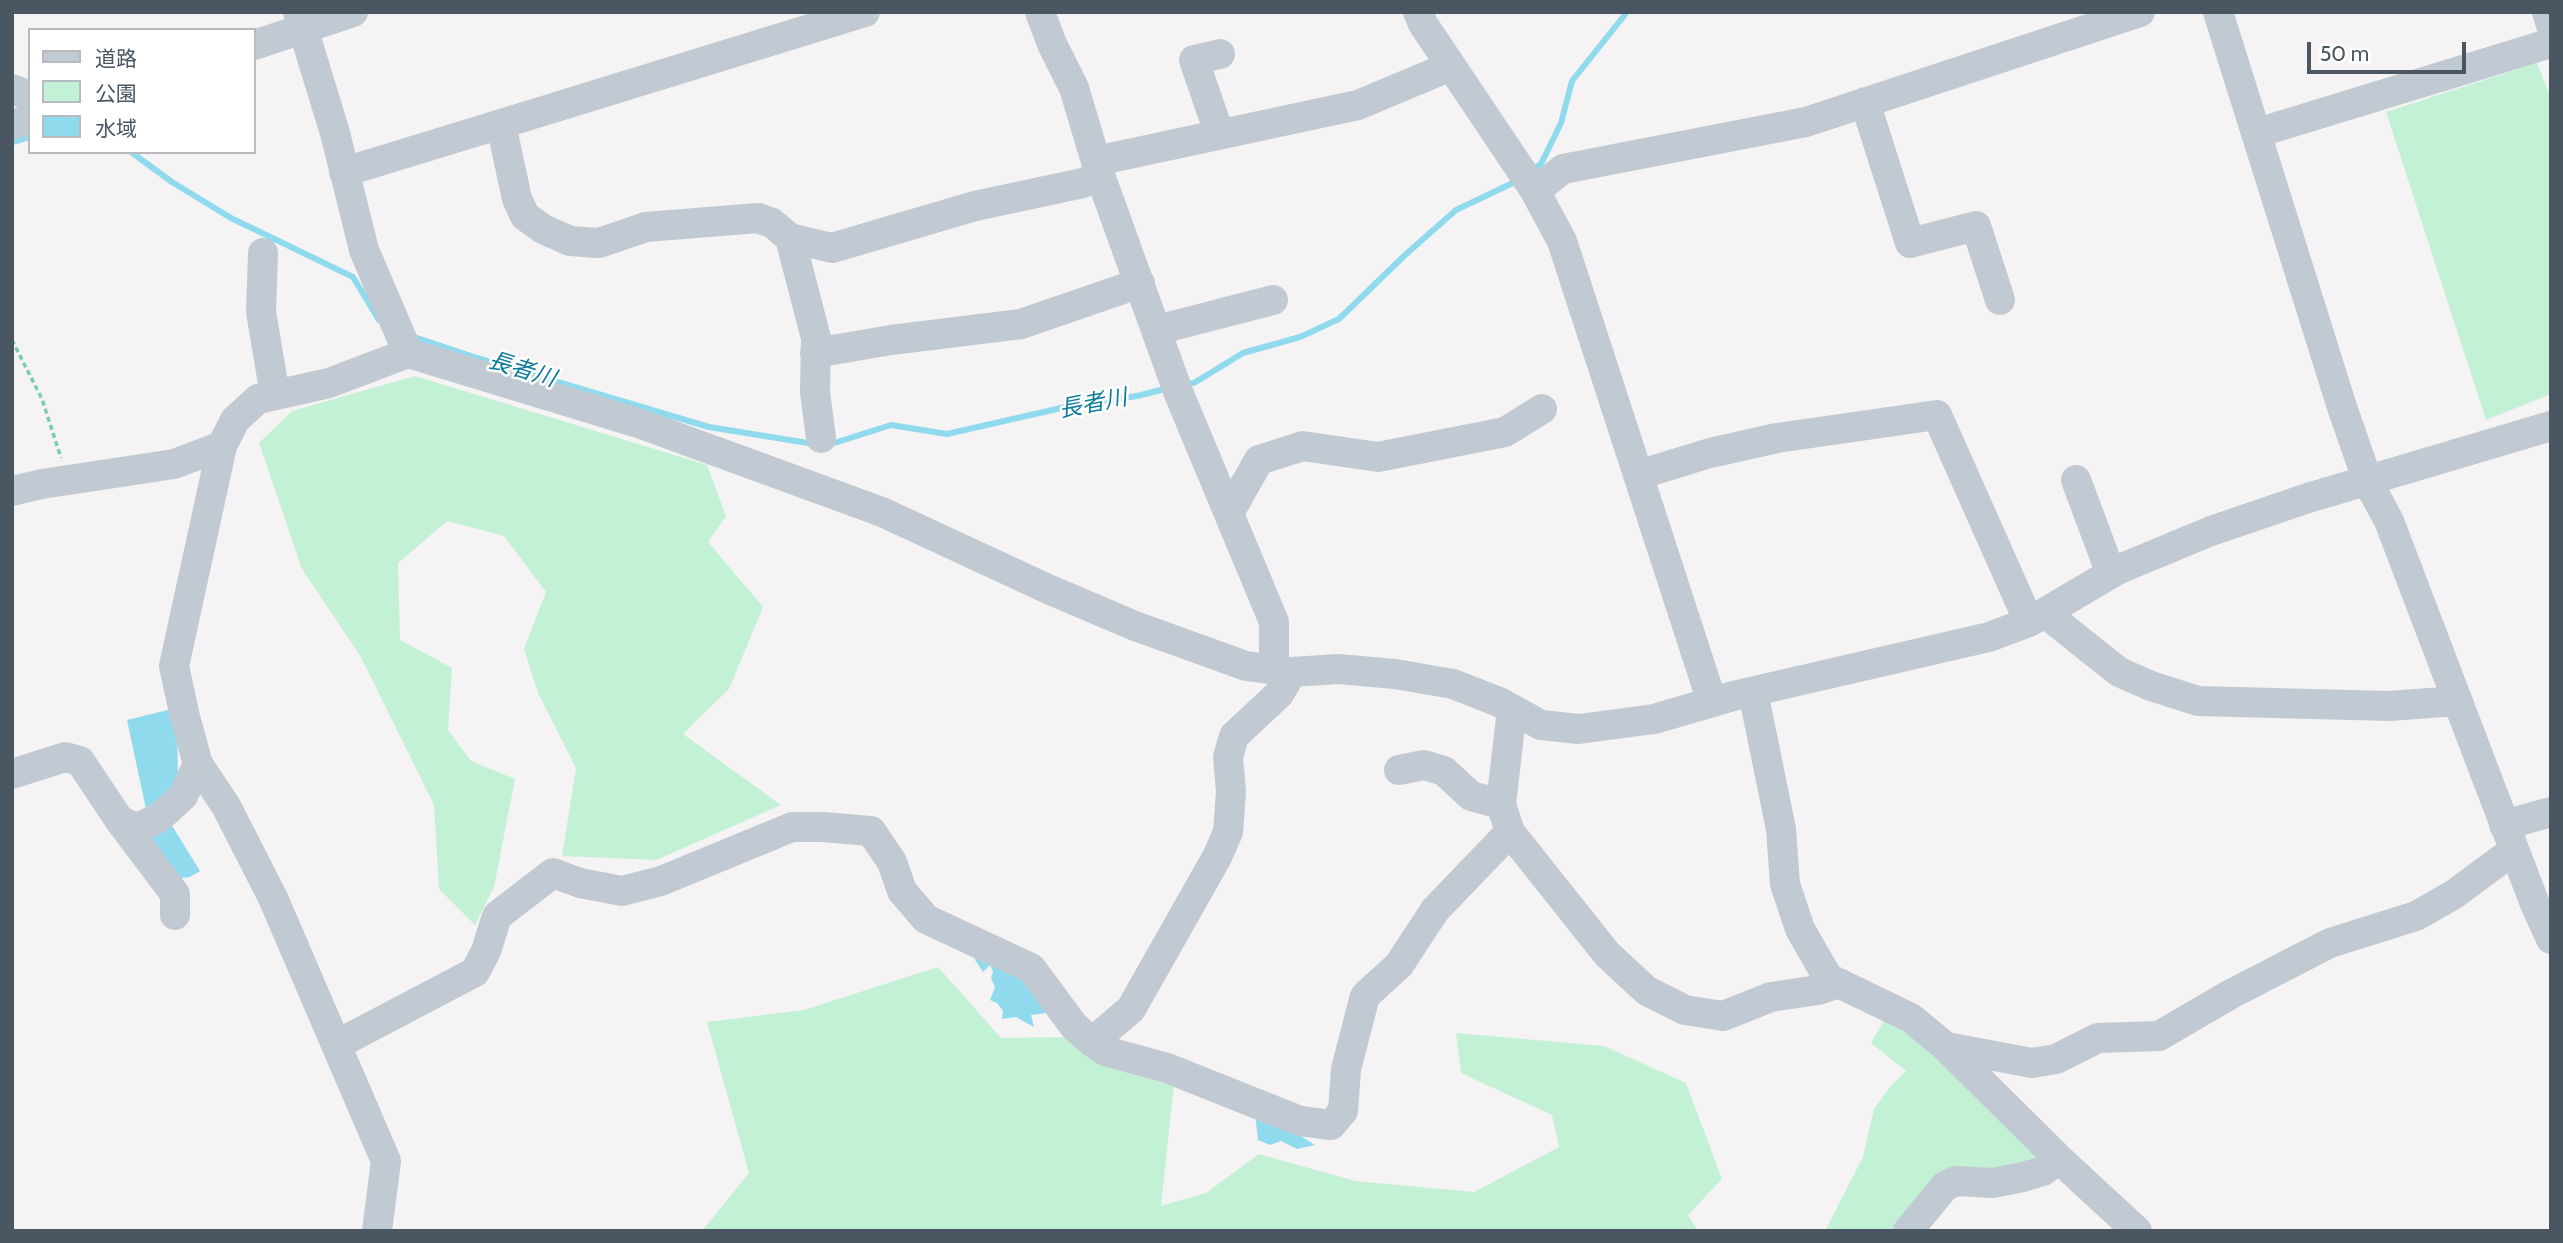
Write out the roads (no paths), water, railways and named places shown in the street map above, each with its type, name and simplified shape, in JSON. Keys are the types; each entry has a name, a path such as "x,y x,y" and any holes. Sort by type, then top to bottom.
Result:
{"street":[{"path":"256,44 301,20 353,12"},
{"path":"344,172 865,12"},
{"path":"1040,12 1052,44 1074,88 1098,168 1177,386 1274,622 1283,671 1279,694 1234,736 1228,757 1231,792 1228,832 1217,857 1131,1009 1091,1042"},
{"path":"1418,12 1529,181 1562,241 1712,702"},
{"path":"1529,181 1563,169 1806,122 2140,12"},
{"path":"2218,12 2368,482 2389,521 2509,837 2551,939"},
{"path":"2547,12 2551,25"},
{"path":"301,20 364,250 408,353"},
{"path":"2257,133 2551,43"},
{"path":"1219,133 1194,60 1220,54"},
{"path":"501,124 517,199 525,216 543,229 570,241 599,243 646,227 758,218 772,223 790,238 832,248 975,206 1083,183 1098,168 1219,133 1358,105 1451,66"},
{"path":"1865,102 1910,243 1976,226 2000,300"},
{"path":"790,238 816,338 815,392 821,438"},
{"path":"263,253 261,312 275,395"},
{"path":"815,354 891,340 1021,324 1140,283"},
{"path":"1157,330 1273,300"},
{"path":"377,1231 386,1161 273,898 226,806 198,764 184,717 174,666 222,446 235,420 258,399 329,383 408,353 641,424 735,457 882,512 1135,626 1245,666 1283,671 1338,669 1395,674 1453,684 1512,709 1541,725 1579,729 1654,719 1712,702 1989,637 2037,617 2110,573 2211,531 2308,498 2551,426"},
{"path":"1229,513 1259,460 1303,446 1378,457 1505,432 1542,409"},
{"path":"1638,475 1710,453 1777,438 1937,415 2037,617 2119,672 2151,686 2198,701 2389,706 2457,701"},
{"path":"12,491 174,464 222,446"},
{"path":"2076,480 2110,573"},
{"path":"1753,692 1779,817 1785,884 1800,929 1828,978 1911,1018 1946,1047 2059,1159 2137,1231"},
{"path":"336,1045 475,972 486,951 497,916 553,873 580,883 622,891 661,881 792,827 822,827 871,831 892,862 902,891 926,919 1031,968 1074,1027 1105,1051 1167,1068 1300,1121 1331,1125 1343,1111 1346,1069 1365,996 1399,965 1436,910 1505,818 1512,709"},
{"path":"12,774 65,757 80,761 120,821 175,894 175,915"},
{"path":"120,821 138,828 160,817 183,796 198,764"},
{"path":"1399,770 1424,765 1444,771 1471,796 1505,818 1606,954 1647,991 1685,1010 1723,1016 1771,997 1818,990 1839,983"},
{"path":"1946,1047 2032,1063 2056,1059 2098,1038 2159,1036 2231,994 2330,943 2416,916 2453,895 2509,837 2551,812"},
{"path":"1908,1231 1945,1186 1956,1181 1993,1183 2024,1177 2043,1171 2059,1159"}],"water":[{"path":"172,709 177,726 178,782 146,809 127,720"},
{"path":"171,824 200,871 190,877 181,878 153,849 148,831"},
{"path":"977,955 1028,975 1046,1013 1031,1015 1034,1027 1016,1017 1002,1019 1003,1011 997,1003 990,1000 995,987 991,978 993,971 990,965 983,972 975,960"},
{"path":"1255,1114 1282,1124 1315,1145 1297,1149 1281,1141 1270,1145 1258,1140"}],"waterway":[{"name":"長者川","path":"1531,171 1541,164 1561,123 1572,81 1627,12"},
{"name":"長者川","path":"12,142 28,138"},
{"name":"長者川","path":"134,154 172,182 231,218 353,277 379,320"},
{"name":"長者川","path":"1183,384 1194,383 1243,353 1300,337 1339,319 1456,210 1517,181"},
{"name":"長者川","path":"417,338 709,427 814,444"},
{"name":"長者川","path":"828,445 891,425 947,434 1079,404 1137,396 1169,388"}]}
